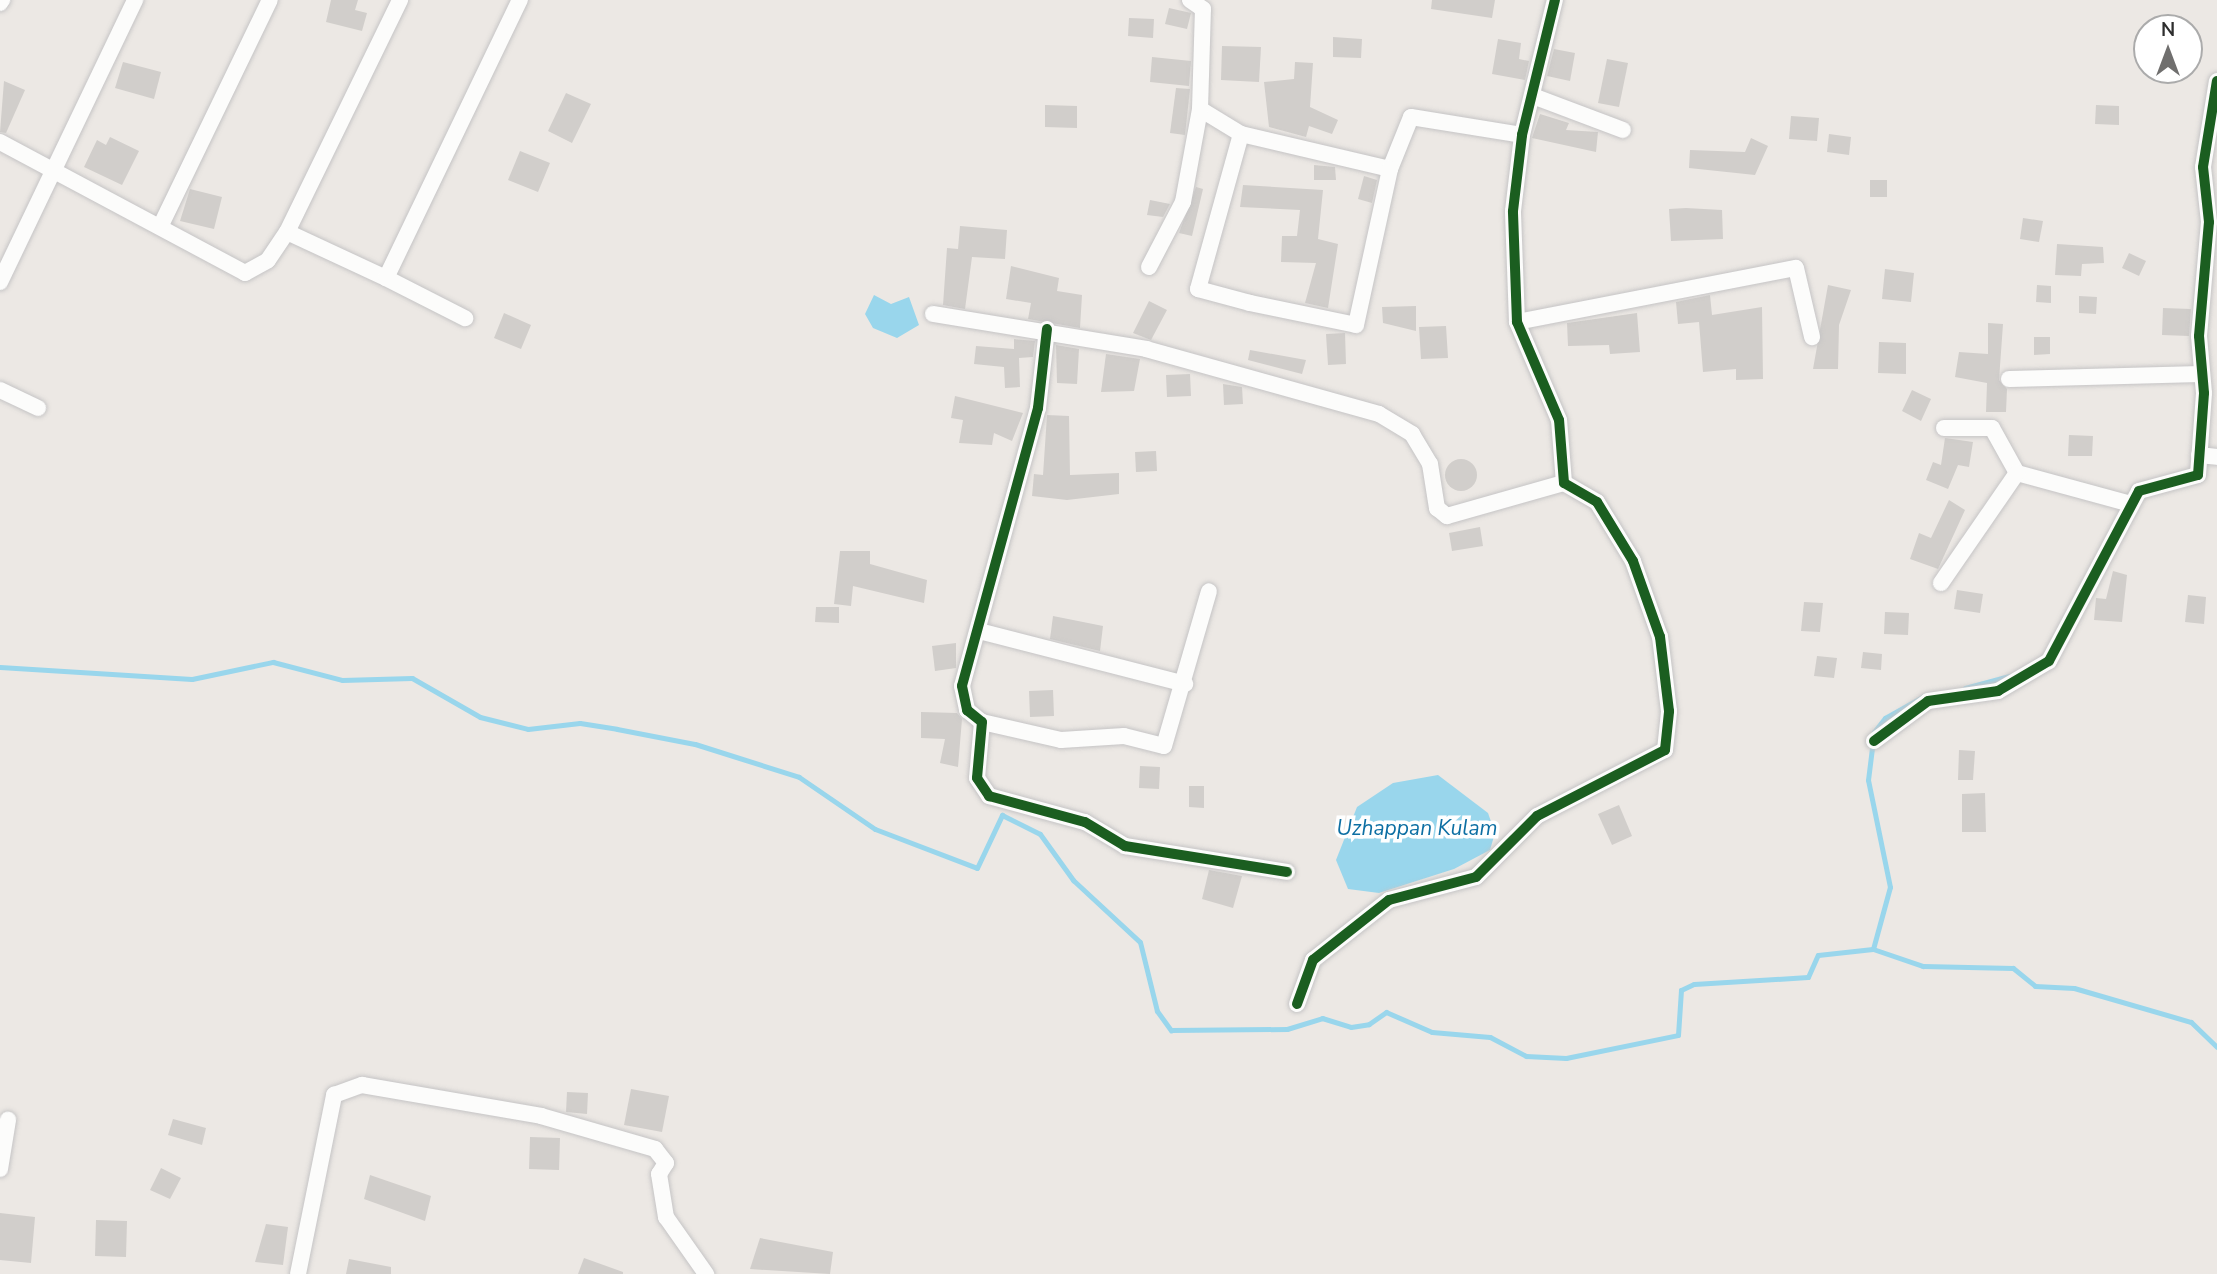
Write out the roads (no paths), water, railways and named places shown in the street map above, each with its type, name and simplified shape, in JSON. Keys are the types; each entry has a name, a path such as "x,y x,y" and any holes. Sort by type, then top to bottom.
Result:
{"street":[{"path":"0,282 135,0"},
{"path":"161,225 270,0"},
{"path":"0,142 161,225 245,273 268,260 287,232 400,0"},
{"path":"386,278 520,0"},
{"path":"1149,267 1183,202 1200,109 1203,9 1190,0"},
{"path":"1555,0 1522,135 1513,211 1517,322 1559,420 1564,483"},
{"path":"1874,741 1928,701 1998,691 2049,662 2139,491 2198,475 2203,374 2199,336 2209,222 2203,167 2217,81"},
{"path":"1533,96 1623,130"},
{"path":"1200,109 1241,134 1390,169"},
{"path":"1241,134 1198,289 1356,326 1390,169 1410,117 1522,135"},
{"path":"287,232 465,318"},
{"path":"1517,322 1796,268 1812,337"},
{"path":"933,314 1047,329 1379,414 1412,434 1430,464 1437,508 1447,516 1564,483 1597,502 1633,561 1660,637 1669,711 1665,750 1537,816 1476,877 1389,900 1313,960 1297,1004"},
{"path":"1047,329 1038,408 962,686 967,710 982,722 1061,740 1124,736 1164,746 1185,684 1209,591"},
{"path":"2009,379 2203,374"},
{"path":"0,390 38,408"},
{"path":"1944,428 1992,428 2017,473 2131,504"},
{"path":"2199,455 2217,457"},
{"path":"1941,583 2017,473"},
{"path":"979,631 1185,684"},
{"path":"982,722 977,778 989,796 1085,822 1125,846 1287,872"},
{"path":"298,1274 334,1095 362,1085 541,1116 655,1149 666,1164 659,1183 669,1224 706,1274"},
{"path":"0,1169 8,1120"}],"water":[{"path":"874,295 891,304 909,297 919,325 897,338 873,328 865,314"},
{"name":"Uzhappan Kulam","path":"1438,775 1488,813 1495,833 1490,850 1454,869 1379,893 1348,889 1336,860 1357,807 1393,783"}],"waterway":[{"path":"0,667 192,679 273,662 342,680 412,678 480,717 528,729 580,723 617,729 695,744 799,777 875,829 977,868 1002,815 1040,834 1073,880 1140,942 1157,1011 1171,1030 1287,1029 1322,1018 1351,1027 1369,1024 1386,1012 1432,1032 1490,1037 1526,1056 1566,1058 1678,1035 1681,990 1694,984 1808,977 1818,955 1873,949 1890,887 1868,780 1874,732 1885,718 1924,696"},
{"path":"1965,688 2009,676"},
{"path":"1873,949 1923,966 2013,968 2035,986 2074,988 2191,1022 2217,1047"}]}
